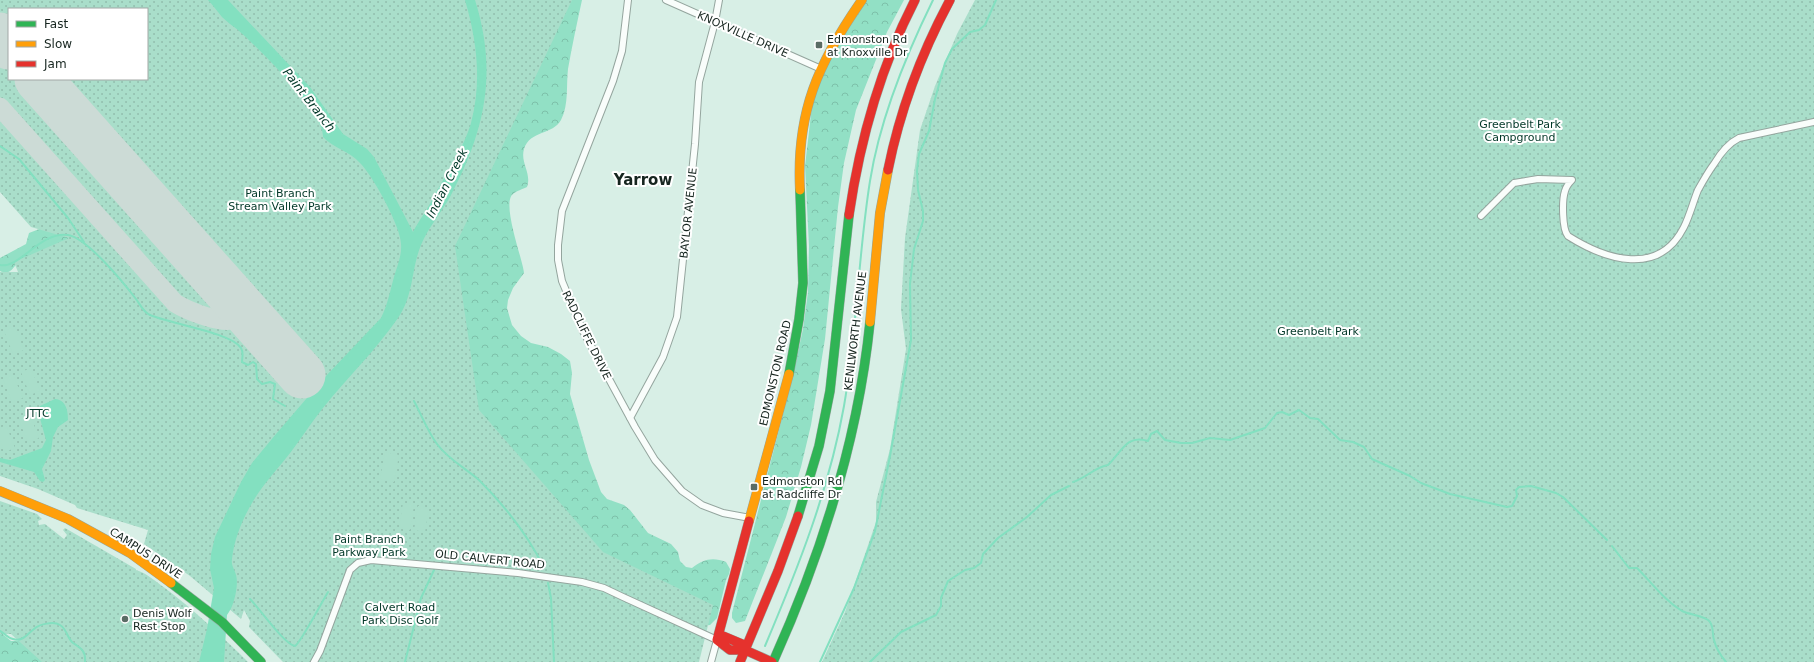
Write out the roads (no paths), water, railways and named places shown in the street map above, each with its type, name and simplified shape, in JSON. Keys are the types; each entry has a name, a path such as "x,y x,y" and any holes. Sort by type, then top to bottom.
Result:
{"main road":[{"name":"EDMONSTON ROAD","path":"717,640 784,392 800,319 804,276 804,241 799,176 800,148 809,95 819,68 837,36 862,0"},
{"name":"KENILWORTH AVENUE","path":"740,662 785,556 812,470 826,413 832,376 847,227 859,156 870,111 885,65 915,0"},
{"name":"KENILWORTH AVENUE","path":"773,662 812,571 837,498 853,432 864,371 878,230 888,166 901,116 916,75 929,41 950,0"},
{"name":"CAMPUS DRIVE","path":"0,491 68,519 130,553 200,604 242,641 261,662"},
{"name":"OLD CALVERT ROAD","path":"717,640 722,646 734,652 746,650 773,662"}],"street":[{"name":"RADCLIFFE DRIVE","path":"628,0 622,51 613,81 562,211 558,245 558,260 562,281 572,308 607,378 655,460 682,491 702,506 712,510 750,518"},
{"name":"KNOXVILLE DRIVE","path":"666,0 819,68"},
{"name":"BAYLOR AVENUE","path":"630,418 663,357 677,317 695,144 699,82 715,22 719,0"},
{"path":"1481,216 1514,183 1538,179 1572,180 1565,191 1564,197 1564,226 1568,236 1588,247 1616,258 1633,260 1650,258 1665,250 1676,240 1685,226 1698,190 1717,159 1731,143 1739,138 1814,122"},
{"name":"OLD CALVERT ROAD","path":"314,662 350,570 358,563 372,560 518,574 582,582 604,588 717,640"},
{"name":"EDMONSTON ROAD","path":"711,662 717,640"}],"water":[{"path":"208,0 228,0 310,87 343,134 367,149 374,157 413,232 455,160 471,123 476,92 477,61 473,31 465,0 475,0 482,27 486,52 484,101 472,149 450,197 421,245 415,263 410,291 403,309 380,341 316,417 291,452 262,488 245,516 237,537 232,559 237,584 234,601 227,615 224,662 199,662 207,629 214,588 210,569 211,554 215,537 241,482 252,463 325,377 381,318 389,298 399,261 401,244 400,236 391,214 379,190 365,170 356,159 323,137 321,126 302,97 274,65 247,38 222,17"},
{"path":"55,399 62,401 66,406 68,420 58,427 53,437 51,451 42,469 45,480 43,482 40,481 34,472 0,462 0,458 10,460 42,448 46,440 38,411 40,406"}],"waterway":[{"path":"765,646 801,558 830,468 844,406 852,350 866,209 874,157 887,111 903,66 933,0"},
{"path":"820,662 854,588 875,531 890,456 911,340 910,284 914,249 923,221 923,211 918,190 917,171 919,154 929,131 935,99 945,63 952,49 970,32 979,30 985,25 996,0"},
{"path":"0,146 19,159 68,218 84,242"},
{"path":"0,265 8,265 39,244 58,235 68,235 76,238 94,252 123,282 148,314 213,333 235,343 242,350 242,362 248,365 253,362 256,364 257,379 262,384 270,382 275,384 273,399 285,406"},
{"path":"414,401 437,444 451,459 479,480 498,500 531,544 544,568"},
{"path":"1073,482 1103,466 1108,465 1129,442 1141,439 1148,441 1151,434 1157,431 1165,440 1181,443 1192,443 1210,438 1230,440 1265,428 1277,413 1282,412 1289,415 1299,410 1310,418 1318,419 1340,440 1353,442 1364,447 1372,459 1410,476 1421,483 1450,494 1507,507 1512,506 1517,496 1516,490 1519,487 1531,486 1556,493 1563,497 1607,540"},
{"path":"870,662 901,632 936,615 941,606 941,598 948,581 965,570 974,568 981,563 983,554 998,538 1027,517 1051,495 1069,486"},
{"path":"1612,546 1629,568 1637,568 1664,597 1676,607 1689,614 1702,617 1710,622 1716,646 1726,662"},
{"path":"405,662 421,598 434,570"},
{"path":"548,583 551,598 554,662"},
{"path":"250,599 279,633 290,644 295,646 328,592"},
{"path":"0,631 8,637 16,640 25,637 39,626 50,623 60,625 71,641 81,648 85,655 85,662"}],"place":[{"name":"Edmonston Rd at Knoxville Dr","path":"819,45"},
{"name":"Edmonston Rd at Radcliffe Dr","path":"754,487"},
{"name":"Denis Wolf Rest Stop","path":"125,619"}],"district":[{"name":"Yarrow","path":"643,180"}],"water label":[{"name":"Paint Branch","path":"309,100"},
{"name":"Indian Creek","path":"447,183"}],"park label":[{"name":"Greenbelt Park Campground","path":"1520,130"},
{"name":"Paint Branch Stream Valley Park","path":"280,199"},
{"name":"Greenbelt Park","path":"1318,331"},
{"name":"JTTC","path":"38,413"},
{"name":"Paint Branch Parkway Park","path":"369,545"},
{"name":"Calvert Road Park Disc Golf","path":"400,613"}]}
